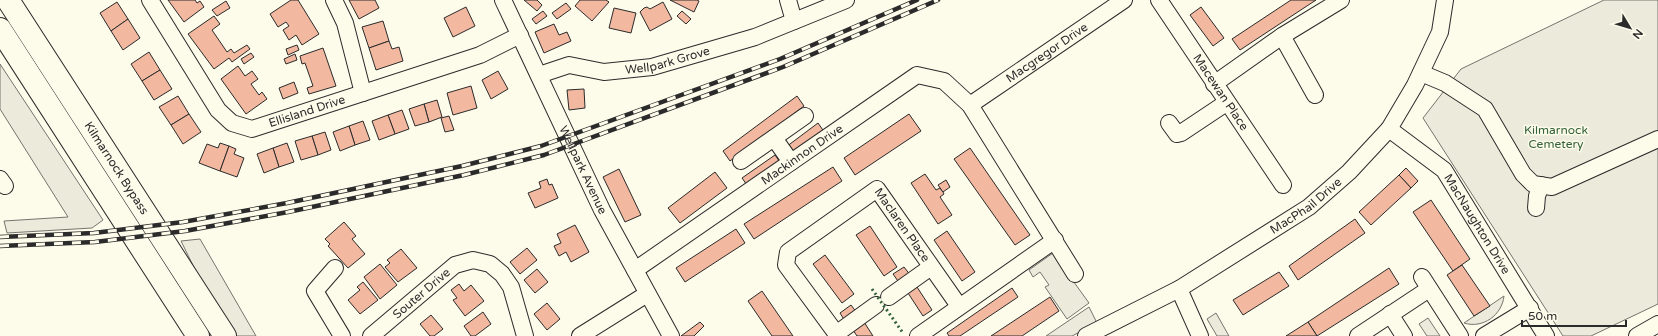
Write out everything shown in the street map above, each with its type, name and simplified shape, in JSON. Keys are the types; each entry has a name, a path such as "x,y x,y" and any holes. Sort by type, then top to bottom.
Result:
{"highway":[{"name":"Kilmarnock Bypass","path":"8,0 225,336"},
{"name":"Kilmarnock Bypass","path":"0,29 198,336"}],"street":[{"name":"Ellisland Drive","path":"150,0 218,110 232,123 252,129 480,55 520,35"},
{"path":"334,0 344,23 363,93"},
{"name":"Wellpark Avenue","path":"503,0 602,210 671,336"},
{"path":"788,0 794,21"},
{"name":"Wellpark Grove","path":"539,75 569,65 604,72 652,66 755,37 846,0"},
{"name":"Macgregor Drive","path":"970,105 1124,0"},
{"name":"Macewan Place","path":"1159,0 1226,103 1283,185"},
{"path":"1214,84 1282,36 1341,0"},
{"name":"MacPhail Drive","path":"1086,336 1180,289 1309,207 1350,172 1389,128 1421,73 1440,32 1445,0"},
{"path":"1282,36 1315,95"},
{"path":"1421,73 1445,83 1485,109 1523,174 1533,184 1552,187 1658,139"},
{"name":"Mackinnon Drive","path":"635,270 917,75 944,81 970,105 1075,274"},
{"path":"1169,123 1177,134 1181,133 1226,103"},
{"path":"741,161 806,116"},
{"name":"MacNaughton Drive","path":"1389,128 1444,170 1546,336"},
{"path":"774,138 792,162"},
{"path":"1536,208 1537,196 1541,185"},
{"name":"Maclaren Place","path":"837,335 786,264 788,252 877,189 959,306"},
{"path":"918,336 1055,240"},
{"name":"Souter Drive","path":"371,336 455,265 473,260 490,264 502,274 511,287 525,336"},
{"path":"837,335 931,267"},
{"path":"335,268 315,291 342,336"},
{"path":"1358,336 1390,314 1426,283 1460,336"},
{"path":"1180,289 1200,336"},
{"path":"580,336 647,294"},
{"path":"1484,336 1530,308"},
{"path":"1390,314 1404,336"},
{"path":"1637,336 1658,324"}],"green space":[{"name":"Kilmarnock Cemetery","path":"1604,0 1658,0 1658,304 1591,336 1563,336 1423,118 1461,69"},
{"path":"0,64 103,220 92,228 7,233 4,221 68,217 0,109"},
{"path":"200,239 256,336 232,336 214,308 181,241"},
{"path":"1053,253 1089,303 1067,319 1045,287 1049,285 1040,272 1033,277 1029,270"},
{"path":"1504,296 1500,309 1490,319 1478,324 1464,323"},
{"path":"1089,307 1097,323 1072,336 1046,336"}],"shaded area":[{"path":"1216,313 1229,336 1217,336 1207,319"},
{"path":"1428,318 1440,336 1427,336 1419,324"}],"building":[{"path":"168,0 195,0 197,3 200,1 204,7 184,22"},
{"path":"291,0 298,0 319,34 302,45 296,35 289,40 283,30 289,26 286,22 278,27 270,14"},
{"path":"349,0 375,0 379,8 359,19"},
{"path":"524,0 537,0 542,5 537,11"},
{"path":"580,0 606,0 609,2 592,21 575,6"},
{"path":"670,0 697,0 699,1 694,12"},
{"path":"1291,0 1316,0 1240,50 1232,39"},
{"path":"226,1 230,8 217,16 212,10"},
{"path":"117,2 128,19 111,31 100,13"},
{"path":"663,2 672,19 650,31 640,12 644,8 647,7 650,9"},
{"path":"566,3 571,9 557,19 552,13"},
{"path":"466,7 475,26 453,37 444,18"},
{"path":"1201,7 1224,38 1213,46 1190,15"},
{"path":"614,8 636,13 631,33 609,28"},
{"path":"543,11 547,16 536,24 532,19"},
{"path":"682,11 691,19 686,24 677,16"},
{"path":"214,16 220,24 212,30 227,52 231,49 234,53 247,45 250,49 232,62 229,58 214,69 188,34"},
{"path":"128,19 140,38 123,50 111,31"},
{"path":"383,21 389,41 369,48 362,27"},
{"path":"554,24 559,35 567,32 571,41 544,53 535,32"},
{"path":"389,41 392,49 399,47 403,61 376,70 369,48"},
{"path":"297,45 299,50 288,55 286,49"},
{"path":"323,48 336,86 309,94 307,88 313,86 305,63 302,64 300,56"},
{"path":"149,52 160,70 142,81 131,64"},
{"path":"251,53 254,57 244,64 241,59"},
{"path":"295,54 297,60 286,64 284,59"},
{"path":"238,66 245,76 252,71 258,79 251,84 259,95 262,92 267,99 246,114 221,79"},
{"path":"160,70 172,89 154,100 142,81"},
{"path":"498,71 508,89 491,99 482,80"},
{"path":"294,82 298,93 283,99 279,88"},
{"path":"471,86 477,108 453,115 447,93"},
{"path":"584,89 585,108 569,110 567,90"},
{"path":"178,96 189,114 171,125 159,107"},
{"path":"797,96 804,106 730,161 723,151"},
{"path":"437,100 442,117 429,122 424,104"},
{"path":"424,104 429,122 415,126 409,109"},
{"path":"402,110 409,129 395,134 388,115"},
{"path":"189,114 201,132 183,144 171,125"},
{"path":"909,114 921,131 855,175 844,158"},
{"path":"388,115 395,134 379,140 372,121"},
{"path":"449,116 454,130 445,132 441,118"},
{"path":"363,121 370,140 355,145 349,126"},
{"path":"818,123 825,133 793,157 786,147"},
{"path":"349,126 355,145 340,151 333,132"},
{"path":"325,132 331,150 318,155 312,136"},
{"path":"312,136 318,155 301,160 295,141"},
{"path":"220,143 229,146 220,171 199,163 207,144 218,148"},
{"path":"287,143 294,162 279,167 273,148"},
{"path":"229,146 236,149 234,154 244,158 237,177 220,171"},
{"path":"273,148 279,167 264,173 257,154"},
{"path":"970,148 1030,235 1015,245 954,159"},
{"path":"775,155 782,165 749,188 742,178"},
{"path":"833,167 842,181 754,239 744,224"},
{"path":"1406,168 1418,181 1411,188 1399,175"},
{"path":"619,169 641,215 625,222 603,177"},
{"path":"715,172 727,188 680,223 668,208"},
{"path":"925,174 936,190 940,188 943,192 944,194 940,197 952,215 938,224 911,183"},
{"path":"1399,175 1411,188 1371,225 1359,212"},
{"path":"547,179 549,185 552,184 558,198 535,208 528,193 541,188 539,182"},
{"path":"946,180 950,187 943,192 938,185"},
{"path":"1431,200 1470,259 1453,271 1413,212"},
{"path":"1355,219 1365,233 1298,280 1289,266"},
{"path":"344,222 356,236 352,239 365,254 348,268 328,246 330,244 325,239"},
{"path":"575,225 589,252 571,262 566,252 559,256 554,246 561,243 557,234"},
{"path":"870,226 897,267 884,276 856,235"},
{"path":"736,229 745,243 685,282 676,268"},
{"path":"947,231 975,272 962,281 934,240"},
{"path":"527,248 537,260 520,274 510,262"},
{"path":"401,249 417,268 398,282 385,267 390,263 387,260"},
{"path":"825,255 854,294 842,303 813,264"},
{"path":"380,264 397,285 380,299 364,277"},
{"path":"1462,265 1490,306 1474,316 1447,275"},
{"path":"904,267 911,276 900,284 893,274"},
{"path":"1389,268 1399,284 1317,336 1308,322"},
{"path":"537,269 548,282 535,293 524,280"},
{"path":"1279,272 1289,286 1243,315 1233,300"},
{"path":"363,282 378,300 360,314 348,300 360,290 357,287"},
{"path":"459,284 464,291 471,285 484,301 465,316 453,300 457,298 451,290"},
{"path":"917,287 932,310 923,316 908,293"},
{"path":"1012,288 1018,297 960,336 949,336 947,333"},
{"path":"762,291 793,336 772,336 748,301"},
{"path":"1050,297 1059,311 1022,336 991,336"},
{"path":"547,303 560,319 547,330 534,314"},
{"path":"851,305 857,313 845,321 840,313"},
{"path":"483,312 491,324 475,336 471,336 464,326"},
{"path":"431,315 443,329 434,336 430,336 420,324"},
{"path":"700,322 704,326 694,336 681,336"},
{"path":"864,322 873,336 857,336 853,330"},
{"path":"1308,322 1317,336 1286,336"}],"railway":[{"path":"0,237 94,233 183,222 287,203 462,166 541,146 780,59 917,0"},
{"path":"0,246 95,242 185,231 288,212 464,175 544,155 783,67 938,0"}],"hedge":[{"path":"872,289 903,333"}]}
